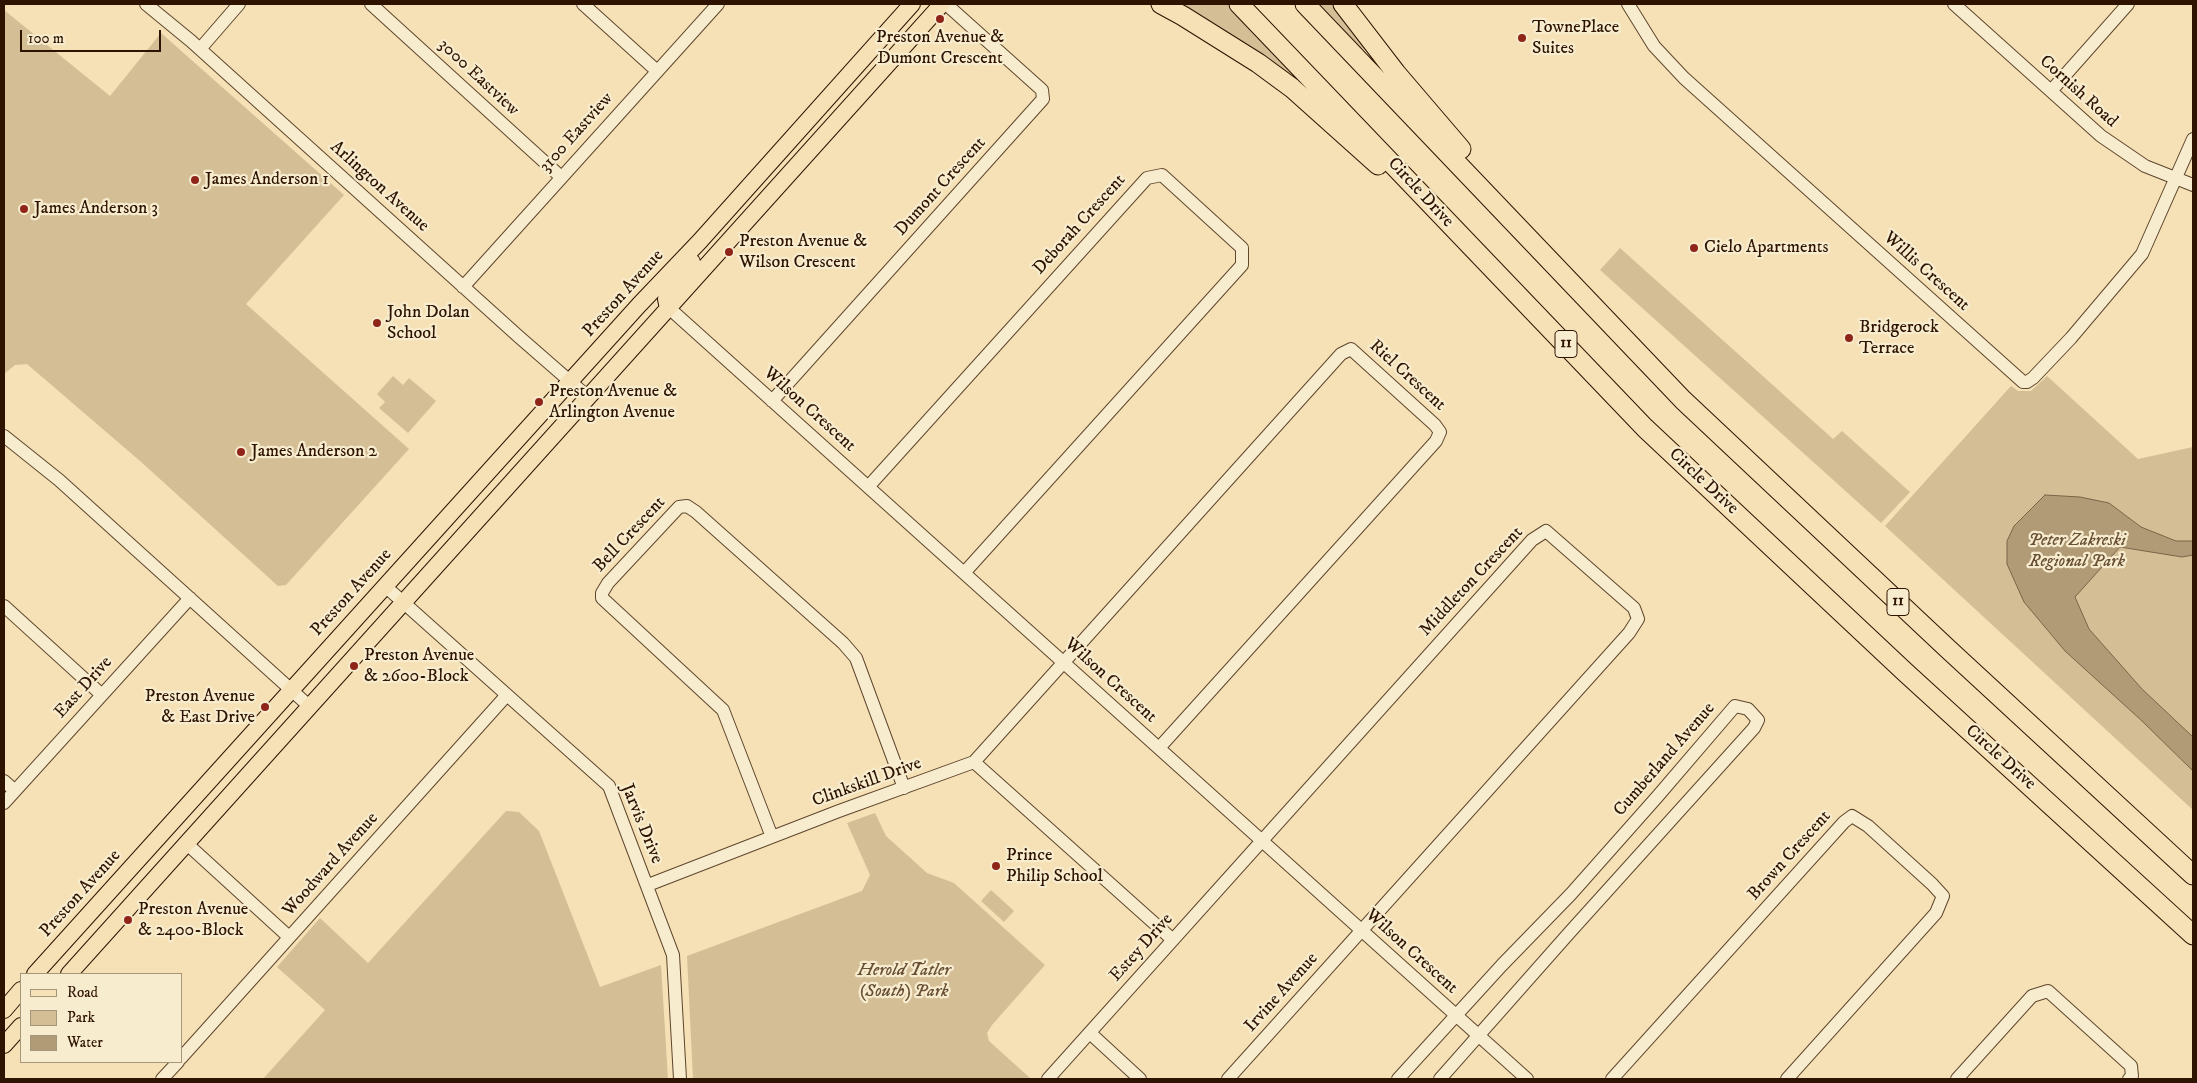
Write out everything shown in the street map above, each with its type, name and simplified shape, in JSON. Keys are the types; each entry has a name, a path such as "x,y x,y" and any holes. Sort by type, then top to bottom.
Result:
{"highway":[{"path":"1160,4 1183,16 1258,63 1292,88 1364,151 1583,362"},
{"name":"Circle Drive","path":"1240,4 1646,428 1857,627 2193,935"},
{"name":"11","path":"1305,4 1684,400 1955,655 2193,875"},
{"path":"1343,4 1396,73 1513,206 1610,323"}],"main road":[{"name":"Preston Avenue","path":"36,973 639,305 700,241 912,4"},
{"name":"Preston Avenue","path":"910,38 930,4"},
{"name":"Preston Avenue","path":"70,973 942,4"},
{"name":"Preston Avenue","path":"669,308 666,299 695,258 700,241"},
{"path":"639,305 669,308"},
{"path":"4,1010 20,991"},
{"path":"4,1046 20,1027"}],"street":[{"name":"Arlington Avenue","path":"146,4 200,49 463,287 588,397"},
{"path":"200,49 239,4"},
{"name":"3000 Eastview","path":"371,4 561,177"},
{"path":"583,4 657,71"},
{"name":"3100 Eastview","path":"463,287 718,4"},
{"name":"Dumont Crescent","path":"772,400 1043,99 1042,90 946,4"},
{"name":"Willis Crescent","path":"1628,4 1654,46 1684,78 2022,382 2027,382 2033,378 2071,338 2142,254 2176,180"},
{"name":"Cornish Road","path":"1954,4 2101,136 2123,153 2145,166 2176,180 2193,185"},
{"path":"2051,91 2128,4"},
{"path":"2176,180 2193,139"},
{"name":"Deborah Crescent","path":"868,486 1147,178 1162,175 1242,248 1242,265 964,573"},
{"name":"Wilson Crescent","path":"669,308 1478,1037 1527,1079"},
{"name":"Riel Crescent","path":"1063,663 1341,354 1351,349 1435,425 1440,432 1436,441 1159,748"},
{"path":"4,436 59,480 309,706"},
{"name":"Bell Crescent","path":"772,837 723,710 602,598 604,588 679,507 687,506 696,512 843,643 856,658 904,788"},
{"name":"Middleton Crescent","path":"1262,841 1532,540 1546,531 1634,608 1638,619 1629,633 1362,931"},
{"name":"Jarvis Drive","path":"385,586 609,786 673,955 680,1079"},
{"name":"East Drive","path":"4,802 190,598"},
{"path":"4,606 102,695"},
{"name":"Clinkskill Drive","path":"648,885 974,762 1063,663"},
{"name":"Woodward Avenue","path":"182,1057 506,696"},
{"name":"Cumberland Avenue","path":"1398,1079 1584,879 1735,706 1748,708 1758,720 1754,728 1587,912 1440,1079"},
{"path":"974,762 1173,940"},
{"path":"4,780 14,790"},
{"name":"Brown Crescent","path":"1612,1079 1844,822 1852,816 1868,826 1943,896 1936,914 1787,1079"},
{"name":"Estey Drive","path":"1048,1079 1262,841"},
{"path":"186,844 289,937"},
{"name":"Irvine Avenue","path":"1228,1079 1362,931"},
{"path":"1957,1079 2032,996 2048,992 2131,1066 2132,1076 2128,1079"},
{"path":"1090,1033 1140,1079"},
{"path":"162,1079 177,1063"}],"green space":[{"path":"1177,4 1230,4 1336,114 1287,74 1240,40"},
{"path":"1317,4 1332,4 1368,52 1351,41"},
{"path":"4,10 110,96 161,33 344,195 246,304 409,449 286,585 278,586 140,461 27,364 15,365 4,374"},
{"path":"1620,248 1833,439 1842,431 1910,492 1881,523 1600,270"},
{"path":"393,376 403,385 409,378 436,401 408,433 379,408 385,402 377,394"},
{"name":"Peter Zakreski Regional Park","path":"2047,376 2138,459 2193,447 2193,810 1885,526 2011,386 2018,391 2031,391"},
{"path":"506,811 519,812 539,831 600,987 661,965 668,1079 263,1079 325,1010 277,967 320,918 368,963"},
{"name":"Herold Tatler (South) Park","path":"875,813 886,836 927,873 954,883 1045,965 987,1033 989,1041 1031,1079 693,1079 687,956 862,891 870,875 847,823"},
{"path":"991,890 1014,911 1004,922 981,901"}],"water":[{"path":"2045,495 2080,497 2109,503 2141,527 2176,541 2193,541 2193,555 2182,557 2120,547 2075,597 2089,629 2142,689 2193,737 2193,771 2142,721 2065,651 2024,602 2007,564 2007,541 2014,526"}],"place":[{"name":"Preston Avenue & Dumont Crescent","path":"940,19"},
{"name":"TownePlace Suites","path":"1522,38"},
{"name":"James Anderson 1","path":"195,180"},
{"name":"James Anderson 3","path":"24,209"},
{"name":"Cielo Apartments","path":"1694,248"},
{"name":"Preston Avenue & Wilson Crescent","path":"729,252"},
{"name":"John Dolan School","path":"377,323"},
{"name":"Bridgerock Terrace","path":"1849,338"},
{"name":"Preston Avenue & Arlington Avenue","path":"539,402"},
{"name":"James Anderson 2","path":"241,452"},
{"name":"Preston Avenue & 2600-Block","path":"354,666"},
{"name":"Preston Avenue & East Drive","path":"265,707"},
{"name":"Prince Philip School","path":"996,866"},
{"name":"Preston Avenue & 2400-Block","path":"128,920"}]}
